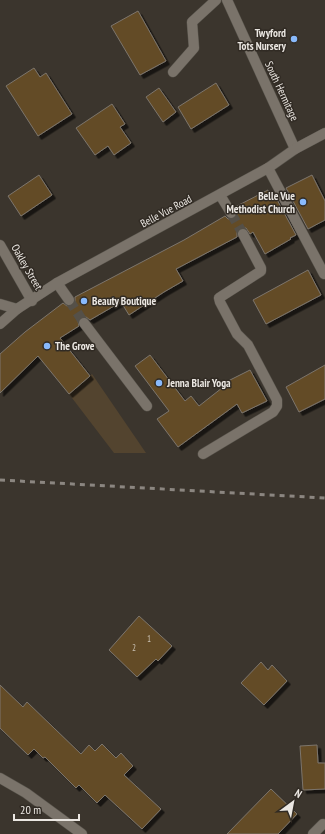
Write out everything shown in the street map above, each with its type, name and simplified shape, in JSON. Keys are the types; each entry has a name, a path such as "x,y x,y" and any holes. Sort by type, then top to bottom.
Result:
{"street":[{"path":"173,72 194,48 192,22 216,0"},
{"name":"South Hermitage","path":"227,0 295,150"},
{"name":"Belle Vue Road","path":"0,324 17,309 57,283 220,195 325,133"},
{"path":"268,168 324,274"},
{"path":"220,195 231,213"},
{"path":"203,454 273,412 277,406 277,400 248,345 237,334 219,298 260,272 261,268 242,234"},
{"name":"Oakley Street","path":"0,245 32,300"},
{"path":"57,283 69,300"},
{"path":"0,304 17,309"},
{"path":"84,323 147,406"},
{"path":"0,778 26,793 82,834"},
{"path":"314,834 323,824"}],"shaded area":[{"path":"92,374 146,453 114,453 69,394"}],"building":[{"path":"138,11 166,61 140,75 111,26"},
{"path":"34,68 40,77 46,73 72,114 38,136 6,86"},
{"path":"216,83 229,105 191,129 178,107"},
{"path":"159,88 176,112 163,122 146,97"},
{"path":"112,104 125,124 120,127 131,143 114,155 108,146 95,155 76,128"},
{"path":"39,175 52,195 21,216 8,196"},
{"path":"312,175 325,201 325,220 308,229 286,188"},
{"path":"268,190 271,196 274,194 296,235 290,238 291,239 265,254 253,232 250,234 246,228 240,228 237,231 237,237 176,269 183,281 129,315 121,302 90,320 86,317 80,318 78,321 79,326 60,338 90,376 69,394 38,356 0,393 0,354 25,332 63,303 67,306 72,305 75,302 75,297 184,240 225,216 228,219 234,219 237,213 235,207"},
{"path":"308,270 321,295 266,324 253,300"},
{"path":"150,355 185,401 191,396 199,406 227,384 226,382 250,370 267,401 242,413 237,404 178,447 157,419 169,411 135,366"},
{"path":"325,365 325,399 299,412 286,387"},
{"path":"139,616 172,646 158,661 156,659 137,677 109,650"},
{"path":"261,662 268,670 272,665 287,681 264,705 241,683"},
{"path":"0,685 23,707 27,702 81,754 89,745 95,751 102,744 116,758 121,753 133,766 124,775 161,809 142,829 105,795 97,803 79,785 76,788 45,757 43,758 34,749 28,755 0,728"},
{"path":"317,745 318,763 325,763 325,789 303,790 300,746"},
{"path":"271,789 297,814 278,834 227,834"}],"tunnel":[{"path":"231,213 243,234"},
{"path":"69,300 84,323"}],"railway":[{"path":"0,480 325,498"}],"place":[{"name":"Twyford Tots Nursery","path":"294,39"},
{"name":"Belle Vue Methodist Church","path":"303,202"},
{"name":"Beauty Boutique","path":"84,301"},
{"name":"The Grove","path":"47,346"},
{"name":"Jenna Blair Yoga","path":"159,383"}]}
